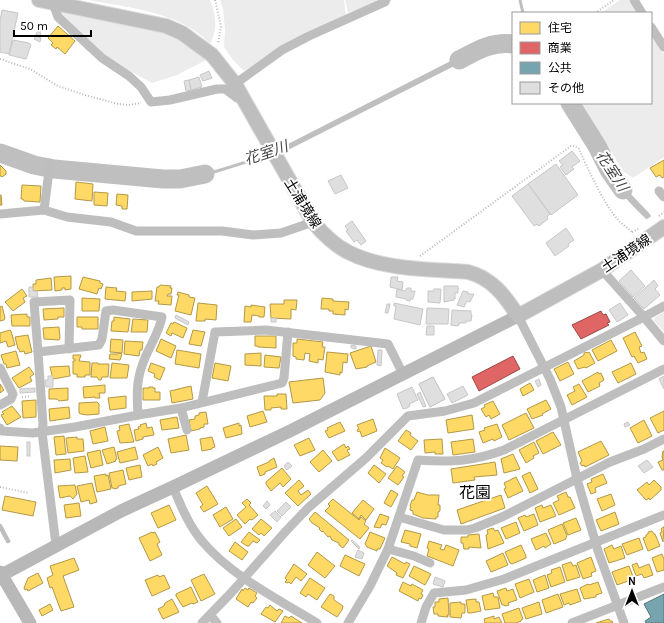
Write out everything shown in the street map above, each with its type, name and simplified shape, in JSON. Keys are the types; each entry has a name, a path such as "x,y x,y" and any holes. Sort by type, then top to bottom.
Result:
{"main road":[{"name":"土浦境線","path":"46,1 166,26 182,33 212,55 238,90 313,222 327,238 347,252 370,261 406,267 476,274 496,287 518,316 602,270 639,236 664,227"}],"street":[{"path":"46,1 58,17 102,58 133,79 141,87 151,102 170,100 217,89 225,90 237,98 238,90 282,50 309,36 385,2 386,0"},
{"path":"634,0 641,12"},
{"path":"652,28 664,46"},
{"path":"44,210 50,162"},
{"path":"0,214 44,210 67,217 111,222 136,231 222,231 253,235 281,233 313,222"},
{"path":"602,270 664,341"},
{"path":"56,545 42,432 41,395 34,302 70,300 69,349"},
{"path":"202,623 308,508 366,458 408,416 445,411 482,399 664,306"},
{"path":"38,352 99,345 102,340 106,311 113,310 162,317 142,365 137,383 138,415"},
{"path":"30,623 1,575 121,511 290,431 518,316 556,393 565,420 577,479 595,542 624,623"},
{"path":"202,402 215,332 266,330 388,344 403,374"},
{"path":"0,428 2,431 33,433 75,428 181,408 282,383 284,378 288,332"},
{"path":"0,368 13,394 13,397 0,404"},
{"path":"348,623 370,586 388,549 418,460 451,462 485,457 504,450 664,369"},
{"path":"181,408 186,430"},
{"path":"399,517 444,530 467,530 502,517 610,462 644,449 664,439"},
{"path":"173,487 191,526 213,553 245,578 317,623"},
{"path":"422,623 426,607 434,593 466,590 490,584 664,515"},
{"path":"388,549 414,556 430,563"},
{"path":"572,623 618,606 664,586"},
{"path":"210,615 217,623"}],"lane":[{"path":"0,526 8,541"}],"path":[{"path":"212,55 218,44 221,26 215,0"},
{"path":"596,12 614,0"},
{"path":"0,59 30,69 58,86 85,95 128,106 151,102"},
{"path":"406,267 571,146 575,146 579,149 592,178 619,220 639,236"},
{"path":"13,397 41,395"},
{"path":"0,487 29,493"}],"shaded area":[{"path":"89,0 210,0 215,17 213,39 210,44 198,33 170,18 138,9"},
{"path":"220,0 344,0 346,16 244,71 233,60 224,47 225,30 223,9"},
{"path":"345,0 377,0 375,3 348,13"},
{"path":"620,0 629,0 637,12 602,12"},
{"path":"60,11 163,32 181,39 208,59 177,75 152,83 103,54 60,15"},
{"path":"652,36 664,54 664,157 633,178 623,171 581,104 652,104"},
{"path":"664,312 664,332 654,321 655,317"}],"water":[{"path":"480,46 482,52 286,151 200,178 181,182 179,177 232,165 284,146"},
{"path":"613,168 627,190 649,213 664,235 640,213 619,190 606,172"}],"pier":[{"path":"653,215 664,231 662,236 644,221"}],"building: 住宅":[{"path":"58,26 75,41 65,54 57,47 56,49 51,45 53,43 48,38"},
{"path":"664,160 664,177 662,178 660,175 656,177 650,168"},
{"path":"0,165 6,171 6,174 2,177 0,176"},
{"path":"76,182 93,184 92,201 75,199"},
{"path":"22,185 41,186 40,202 24,201 21,199"},
{"path":"94,192 108,193 107,206 94,205"},
{"path":"117,194 128,195 127,209 122,209 122,206 116,205"},
{"path":"1,195 2,205 0,205"},
{"path":"71,276 71,289 65,290 65,288 62,288 62,290 55,291 54,277"},
{"path":"83,277 100,281 100,283 103,284 101,289 99,288 97,294 79,289"},
{"path":"51,278 52,290 33,291 33,284 36,284 36,280"},
{"path":"160,285 171,286 171,294 168,294 167,296 172,296 171,305 158,304 159,301 155,301 157,287"},
{"path":"106,287 117,288 116,291 126,292 125,301 105,299"},
{"path":"22,289 27,296 23,298 25,302 13,311 5,302"},
{"path":"152,291 152,299 132,301 132,292"},
{"path":"178,292 195,298 191,315 175,311 179,295 177,295"},
{"path":"82,298 100,299 99,311 82,311"},
{"path":"322,298 333,299 333,301 349,302 348,310 345,309 345,315 333,314 333,311 329,311 329,309 321,309"},
{"path":"284,300 297,300 296,310 291,309 291,319 271,318 270,304 284,304"},
{"path":"198,303 217,305 216,320 205,319 205,321 196,321"},
{"path":"251,305 265,307 264,317 252,315 251,322 244,322 245,306 251,307"},
{"path":"2,306 5,318 4,320 0,321 0,307"},
{"path":"64,308 64,317 44,320 43,309"},
{"path":"27,314 27,317 30,317 30,326 12,326 11,315"},
{"path":"77,317 98,317 98,329 82,329 82,327 77,327"},
{"path":"114,317 130,319 128,332 111,331"},
{"path":"133,319 148,320 147,332 131,332"},
{"path":"174,322 187,328 183,338 172,333 171,336 166,333 171,323 173,324"},
{"path":"59,327 59,340 44,339 43,328"},
{"path":"10,330 15,345 8,347 6,341 0,343 0,333"},
{"path":"193,330 205,332 201,346 189,344"},
{"path":"635,332 642,346 639,347 641,353 644,352 647,359 638,363 634,356 632,357 623,338"},
{"path":"28,335 32,352 25,354 24,351 20,352 18,349 15,337"},
{"path":"255,336 276,336 276,348 255,346"},
{"path":"111,339 123,340 122,353 110,352"},
{"path":"161,339 176,346 171,358 156,351"},
{"path":"297,339 323,342 322,347 325,347 323,360 318,359 318,363 309,361 310,354 305,353 304,360 296,359 296,357 293,356 293,343 297,343"},
{"path":"611,340 617,351 598,361 592,350"},
{"path":"125,341 143,342 142,350 140,350 139,356 124,354"},
{"path":"371,346 376,362 367,367 356,369 350,353"},
{"path":"177,350 201,354 199,368 175,364"},
{"path":"16,351 20,365 7,368 1,355"},
{"path":"327,352 348,354 347,363 343,362 342,373 340,372 340,375 325,372"},
{"path":"586,352 589,352 595,363 586,368 578,369 574,361"},
{"path":"261,353 261,366 245,365 245,354"},
{"path":"110,354 122,354 120,360 109,359"},
{"path":"73,355 81,355 79,361 90,362 90,375 85,375 85,377 77,377 77,374 73,374 73,361 75,361 75,359 73,359"},
{"path":"265,355 281,357 279,368 264,367"},
{"path":"568,362 574,374 560,381 554,369"},
{"path":"92,363 109,364 108,377 102,377 101,380 99,380 97,377 91,377"},
{"path":"112,363 129,365 127,378 110,378"},
{"path":"151,363 165,368 160,380 154,377 155,374 148,371"},
{"path":"215,363 231,366 228,381 212,378"},
{"path":"631,363 636,374 618,383 612,372"},
{"path":"69,366 70,376 53,379 50,367"},
{"path":"29,367 34,374 30,377 32,381 19,388 12,378"},
{"path":"598,372 599,374 601,373 604,380 599,383 600,386 588,392 582,381"},
{"path":"323,378 325,393 320,400 293,403 289,382"},
{"path":"530,383 534,390 523,396 520,389"},
{"path":"0,384 4,390 0,393"},
{"path":"579,384 587,397 572,405 567,395 575,391 573,387"},
{"path":"105,385 105,393 99,393 100,398 84,398 83,387"},
{"path":"191,386 193,399 172,403 170,391"},
{"path":"68,388 68,400 59,401 57,399 49,399 49,389"},
{"path":"143,388 155,388 155,392 160,392 160,400 143,400"},
{"path":"277,394 286,394 287,409 281,409 281,407 265,410 264,396 277,396"},
{"path":"126,396 126,408 110,410 108,398"},
{"path":"36,400 36,417 23,418 22,401"},
{"path":"546,400 551,409 542,414 543,415 532,419 527,409"},
{"path":"493,401 500,414 491,419 489,415 486,417 481,409 485,407 484,405"},
{"path":"97,402 99,404 99,414 87,415 79,413 79,403"},
{"path":"12,406 21,417 7,425 1,415 4,414 2,412"},
{"path":"69,407 70,418 50,421 49,409"},
{"path":"263,411 267,422 250,427 247,416"},
{"path":"664,411 664,430 658,433 650,418"},
{"path":"206,412 208,424 204,424 204,427 200,429 191,431 189,420 195,419 195,416 199,415 199,413"},
{"path":"526,413 534,428 509,440 502,425"},
{"path":"472,415 474,429 448,433 446,420"},
{"path":"177,417 179,428 162,430 160,420"},
{"path":"373,419 377,431 362,437 360,431 358,432 357,430 359,429 357,425"},
{"path":"644,420 652,436 638,443 630,428"},
{"path":"340,422 345,431 329,438 325,431 328,430 327,428"},
{"path":"146,423 147,428 152,427 154,435 143,437 143,439 136,441 134,430 139,429 138,427 141,426 140,425"},
{"path":"239,423 239,426 241,425 242,434 226,438 223,428"},
{"path":"129,424 134,442 120,443 117,431 120,430 119,426"},
{"path":"497,424 502,437 494,441 493,439 483,443 479,432 485,430 484,428"},
{"path":"105,427 108,441 93,444 90,431"},
{"path":"406,430 418,441 411,450 398,441"},
{"path":"553,432 561,445 543,454 536,441"},
{"path":"186,435 189,450 171,453 168,439"},
{"path":"64,436 66,454 56,455 54,437"},
{"path":"77,437 77,439 83,439 84,451 68,453 66,438"},
{"path":"212,437 215,447 202,451 200,439"},
{"path":"309,438 315,450 300,456 294,445"},
{"path":"442,439 443,454 435,454 435,452 425,453 424,440"},
{"path":"473,439 475,452 453,455 451,442"},
{"path":"601,441 609,455 585,467 584,465 582,466 580,463 582,461 578,452"},
{"path":"534,442 539,453 533,456 534,458 526,463 519,450"},
{"path":"344,444 346,448 348,446 350,449 347,450 350,455 338,461 332,452"},
{"path":"0,446 18,447 17,461 0,460"},
{"path":"114,447 117,459 115,460 116,461 107,464 102,450"},
{"path":"135,447 138,459 120,463 117,452"},
{"path":"158,447 163,458 156,462 157,464 148,466 143,455"},
{"path":"385,448 400,458 393,469 381,463 383,460 380,458"},
{"path":"100,450 103,465 91,468 87,453"},
{"path":"323,450 332,461 319,472 310,462"},
{"path":"663,451 664,470 662,470 658,462 663,460"},
{"path":"513,454 520,469 504,473 501,459"},
{"path":"85,456 88,472 75,473 73,458"},
{"path":"274,458 277,467 260,476 257,467"},
{"path":"70,459 71,470 55,473 54,460"},
{"path":"495,462 497,475 474,477 475,480 453,483 451,469"},
{"path":"140,465 142,477 129,480 126,468"},
{"path":"374,465 386,474 379,483 368,473"},
{"path":"397,466 405,472 402,476 404,477 398,485 388,478"},
{"path":"282,468 291,479 283,487 280,483 271,491 266,482"},
{"path":"123,470 126,484 118,486 118,488 112,488 109,473"},
{"path":"530,472 538,489 530,493 522,476"},
{"path":"106,474 106,476 108,475 111,489 97,492 94,476"},
{"path":"603,474 607,483 595,488 596,492 591,494 587,484 592,482 591,479"},
{"path":"516,477 523,491 508,498 504,489 506,488 504,483"},
{"path":"299,480 304,486 298,491 301,495 308,490 311,494 298,506 285,493"},
{"path":"654,480 661,487 661,490 650,500 649,498 646,500 637,490 647,482 649,485"},
{"path":"92,483 97,502 90,504 89,500 81,502 77,486"},
{"path":"75,485 77,494 73,499 70,496 60,498 58,486"},
{"path":"207,486 218,504 204,512 200,507 203,505 196,493"},
{"path":"391,490 398,494 391,507 384,503"},
{"path":"417,492 428,495 439,495 438,505 440,505 440,511 438,512 438,517 436,517 436,519 423,518 413,514 413,511 410,510 412,500 414,500"},
{"path":"566,492 575,508 559,515 553,503 559,500 557,496"},
{"path":"611,494 615,505 602,511 597,499"},
{"path":"501,495 505,508 461,524 457,510"},
{"path":"5,496 36,502 33,516 2,510"},
{"path":"247,499 251,503 249,505 258,515 252,520 250,519 245,524 237,515 246,507 242,503"},
{"path":"333,499 359,520 361,517 366,521 364,524 369,528 360,539 325,511 330,506 328,504"},
{"path":"363,500 374,509 366,520 361,515 359,519 352,513"},
{"path":"79,503 81,516 66,518 64,505"},
{"path":"169,505 176,520 158,528 151,513"},
{"path":"542,505 543,508 551,505 556,516 540,522 535,508"},
{"path":"226,507 233,519 220,527 213,515"},
{"path":"315,512 349,540 343,548 339,545 339,543 332,540 330,536 328,537 319,529 320,528 312,523 309,519"},
{"path":"615,512 619,524 601,531 596,520"},
{"path":"380,514 389,517 386,525 382,524 380,528 374,527"},
{"path":"534,514 538,525 524,531 518,518 525,515 526,517"},
{"path":"576,518 581,530 568,535 563,523"},
{"path":"236,519 242,527 229,536 223,528"},
{"path":"261,519 272,528 264,536 261,533 259,535 252,529"},
{"path":"516,522 520,533 506,539 501,528"},
{"path":"562,524 567,536 566,539 554,544 548,530"},
{"path":"663,527 663,542 660,533 662,532 661,529"},
{"path":"493,528 495,531 498,530 504,543 488,549 486,535 488,534 487,530"},
{"path":"405,530 421,534 417,548 410,546 410,544 401,542"},
{"path":"652,531 655,534 660,546 648,551 643,538 646,537 648,532"},
{"path":"155,532 160,542 157,544 162,555 150,561 139,538"},
{"path":"249,532 260,540 257,543 253,541 249,546 247,546 241,542"},
{"path":"370,532 385,538 380,549 377,549 377,551 367,547 365,544"},
{"path":"546,533 551,544 545,548 544,546 536,550 531,539"},
{"path":"479,534 481,548 469,547 469,549 464,549 463,543 461,543 461,537"},
{"path":"639,538 643,549 627,555 622,544"},
{"path":"429,541 442,545 440,549 444,550 446,545 459,550 453,566 427,556"},
{"path":"235,542 248,552 242,560 229,551"},
{"path":"521,545 526,558 512,564 510,563 505,552"},
{"path":"612,545 614,549 621,546 625,558 609,563 604,549"},
{"path":"317,552 335,566 325,578 308,565"},
{"path":"503,553 508,565 491,572 486,561"},
{"path":"662,554 664,559 664,570 657,572 652,558"},
{"path":"345,555 365,564 359,576 340,566"},
{"path":"392,557 405,564 406,562 410,564 403,578 396,575 397,573 387,566"},
{"path":"591,557 596,571 591,573 592,576 583,579 577,563"},
{"path":"74,558 79,570 63,576 74,607 61,611 47,578 53,575 50,566"},
{"path":"571,562 573,566 576,565 580,577 567,581 562,565"},
{"path":"637,563 639,568 649,564 653,575 644,578 642,574 636,576 632,565"},
{"path":"294,564 307,574 301,581 296,577 291,584 289,582 287,583 285,582 287,580 285,578"},
{"path":"414,566 431,574 425,585 409,576"},
{"path":"629,566 634,579 617,585 612,572"},
{"path":"560,567 565,582 551,587 547,575 552,573 551,570"},
{"path":"38,573 43,583 28,591 27,589 25,590 24,588 28,578"},
{"path":"204,574 215,594 201,601 191,580"},
{"path":"158,575 159,577 164,575 170,588 152,596 145,580"},
{"path":"545,575 549,588 537,592 533,580"},
{"path":"310,578 325,588 317,600 308,594 306,597 300,593"},
{"path":"529,579 534,592 520,598 515,584"},
{"path":"403,582 411,586 412,584 423,590 421,599 419,598 418,601 399,591"},
{"path":"598,582 602,593 596,595 596,597 584,599 580,588 588,584"},
{"path":"191,587 198,602 183,607 176,594"},
{"path":"245,588 248,590 249,588 257,593 255,596 257,598 253,603 251,602 248,607 236,599 242,589 243,591"},
{"path":"506,588 507,591 513,589 517,600 508,603 509,605 505,606 502,605 497,591"},
{"path":"577,589 581,601 570,605 569,603 564,605 560,594"},
{"path":"493,593 494,597 498,597 500,608 485,610 482,596"},
{"path":"330,594 334,596 334,600 343,606 337,617 321,607"},
{"path":"558,594 563,607 546,613 542,600"},
{"path":"448,598 448,617 434,614 433,607 435,607 435,602 439,602 439,599"},
{"path":"172,599 179,612 163,619 158,609"},
{"path":"476,599 476,602 479,602 481,611 468,613 466,600"},
{"path":"461,602 461,604 465,604 465,613 462,613 461,618 450,617 450,603"},
{"path":"539,602 542,614 526,619 522,608"},
{"path":"50,604 53,610 42,616 39,610"},
{"path":"270,605 277,611 279,609 283,611 275,622 261,614 266,607 268,608"},
{"path":"519,608 523,619 516,623 505,623 502,614"},
{"path":"285,616 289,618 291,616 302,623 281,623"},
{"path":"494,616 494,619 499,617 502,623 485,623 484,619"},
{"path":"609,619 613,623 596,623"}],"building: 商業":[{"path":"601,311 603,315 606,314 610,322 607,323 609,325 581,339 572,325"},
{"path":"513,356 520,369 479,391 472,377"}],"building: 公共":[{"path":"664,594 664,623 646,623 645,621 651,617 644,604"}],"building: その他":[{"path":"2,10 18,13 9,54 0,52 0,21"},
{"path":"39,28 41,28 41,34 39,37 41,38 40,42 34,39"},
{"path":"13,40 29,43 31,45 26,59 9,55"},
{"path":"209,71 212,78 203,81 200,75"},
{"path":"199,77 202,87 191,90 189,80"},
{"path":"189,80 191,90 186,91 184,81"},
{"path":"572,151 580,161 572,167 574,169 566,175 560,167 563,165 559,161"},
{"path":"556,164 578,195 551,215 528,184"},
{"path":"341,175 348,188 335,194 328,181"},
{"path":"528,184 550,214 547,217 548,219 539,226 537,224 534,226 512,196"},
{"path":"352,221 366,241 361,245 357,240 354,242 346,231 348,230 345,226"},
{"path":"566,228 574,240 568,244 569,246 555,256 546,243"},
{"path":"631,270 645,286 633,297 619,281"},
{"path":"391,277 398,277 397,281 403,282 402,290 390,287"},
{"path":"654,280 658,286 655,289 660,295 644,309 634,298"},
{"path":"444,286 458,286 458,293 455,293 454,300 444,302"},
{"path":"29,287 33,287 33,291 37,291 38,297 29,297"},
{"path":"407,288 411,288 411,291 415,291 413,299 410,299 410,301 396,297 397,289 405,291"},
{"path":"434,289 441,289 440,303 428,302 428,291 434,291"},
{"path":"463,291 468,292 468,294 474,294 470,302 467,301 464,307 457,305"},
{"path":"394,303 423,309 420,325 394,319 396,306 394,306"},
{"path":"620,303 628,315 617,322 609,310"},
{"path":"387,304 390,304 388,313 385,313"},
{"path":"427,308 449,309 448,324 426,324"},
{"path":"452,310 471,311 471,321 459,323 457,326 451,325"},
{"path":"176,315 189,322 188,325 175,318"},
{"path":"271,318 276,318 276,322 271,322"},
{"path":"427,326 434,326 434,335 426,335"},
{"path":"351,345 356,346 356,349 351,348"},
{"path":"378,350 382,350 381,366 377,365"},
{"path":"48,376 53,376 53,387 46,387 45,380 48,380"},
{"path":"664,376 664,389 659,379"},
{"path":"433,377 445,399 430,407 419,384","holes":["430,385 435,393 428,397 423,388"]},
{"path":"433,377 445,399 430,407 419,384"},
{"path":"539,379 541,385 538,387 535,381"},
{"path":"463,386 468,395 452,403 447,394"},
{"path":"412,387 418,400 409,404 410,406 407,408 403,409 397,394"},
{"path":"35,388 35,392 20,393 20,389"},
{"path":"420,392 426,406 423,407 417,394"},
{"path":"628,422 630,425 625,427 624,424"},
{"path":"27,442 30,442 30,456 27,456"},
{"path":"647,460 653,467 644,473 638,466"},
{"path":"288,462 292,466 287,470 284,466"},
{"path":"267,501 270,505 266,509 263,506"},
{"path":"286,502 291,507 282,516 277,511"},
{"path":"275,511 281,517 277,522 270,515"},
{"path":"352,540 360,547 359,549 351,541"},
{"path":"358,550 364,553 362,559 355,557"},
{"path":"435,577 445,581 443,587 433,584"}],"waterway":[{"path":"520,0 523,12"},
{"name":"花室川","path":"459,60 491,45 505,43 512,44"},
{"name":"花室川","path":"571,104 597,146 609,170 623,190"},
{"name":"花室川","path":"0,153 34,165 54,169 163,179 180,179 205,174"}],"district":[{"name":"花園","path":"475,492"}]}
